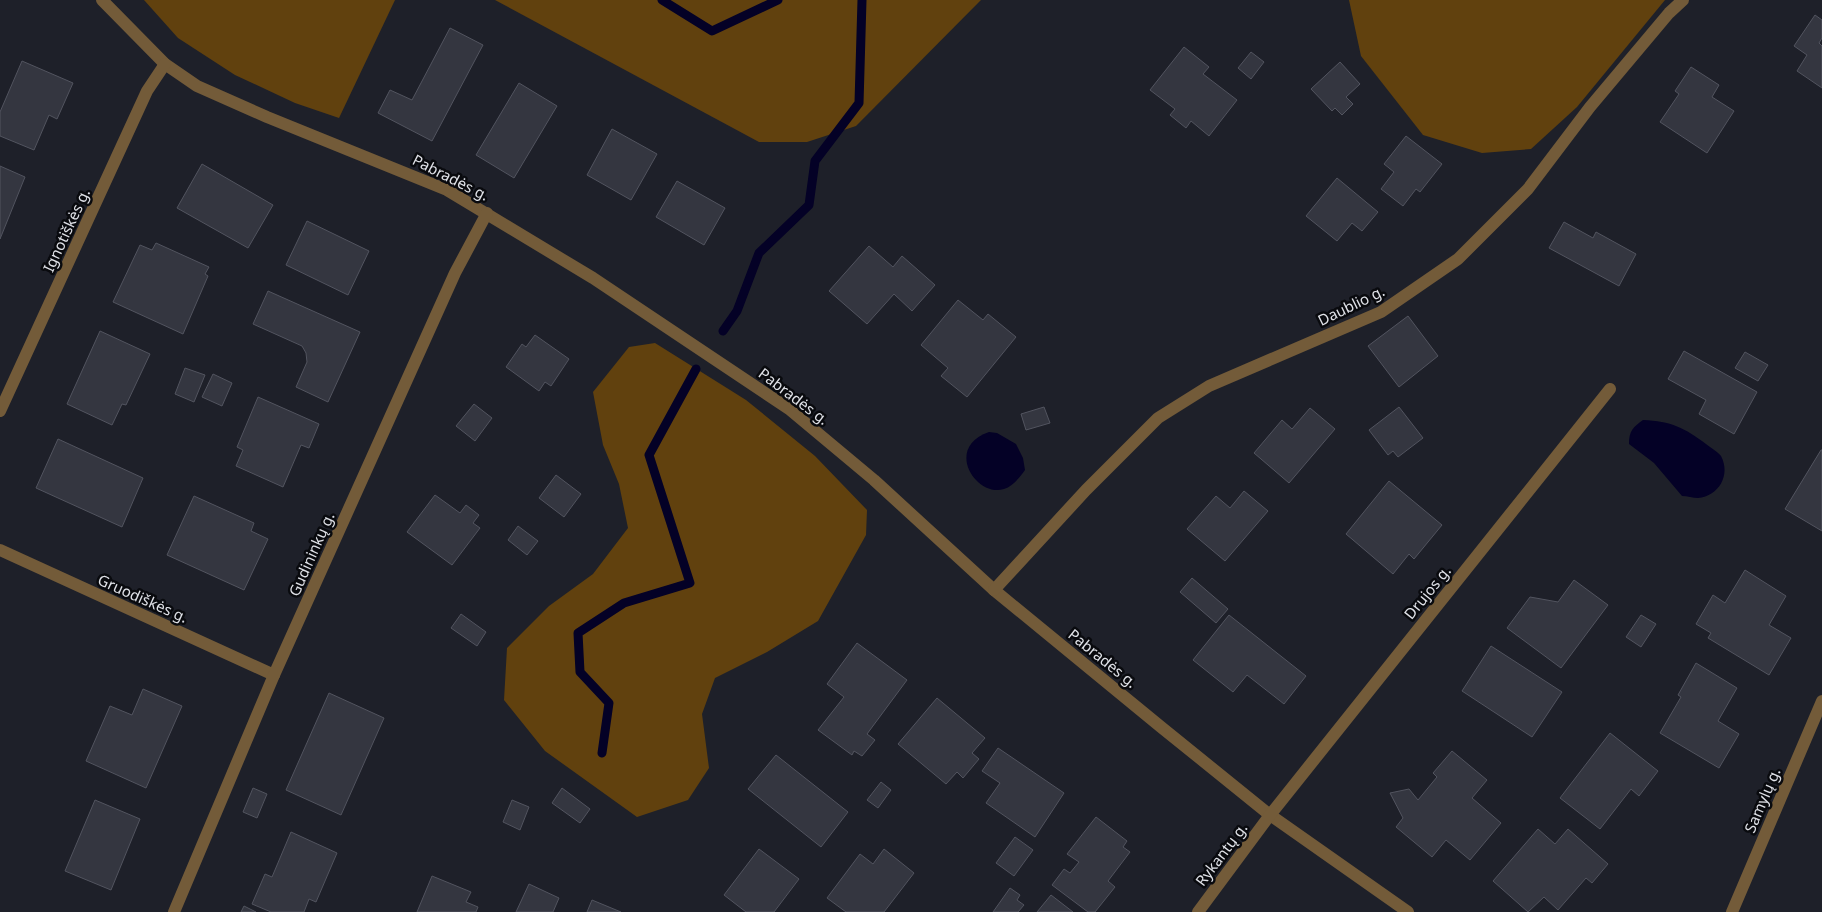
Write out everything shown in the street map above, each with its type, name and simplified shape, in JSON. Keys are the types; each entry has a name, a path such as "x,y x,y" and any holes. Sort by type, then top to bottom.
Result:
{"street":[{"name":"Pabradės g.","path":"102,0 165,64 197,86 267,117 402,170 446,190 593,278 789,409 874,480 994,590 1270,815 1408,912"},
{"name":"Daublio g.","path":"994,590 1086,490 1158,418 1209,386 1381,312 1458,259 1528,189 1590,107 1669,13 1683,0"},
{"name":"Ignotiškės g.","path":"0,411 147,91 165,64"},
{"name":"Gudininkų g.","path":"174,912 274,674 455,273 487,213"},
{"name":"Drujos g.","path":"1270,815 1610,388"},
{"name":"Gruodiškės g.","path":"0,550 274,674"},
{"name":"Samylų g.","path":"1732,912 1822,701"},
{"name":"Rykantų g.","path":"1198,912 1270,815"}],"shaded area":[{"path":"144,0 395,0 339,118 295,103 235,75 178,38"},
{"path":"495,0 981,0 856,126 807,142 759,142"},
{"path":"1349,0 1665,0 1577,107 1531,149 1482,153 1423,135 1361,56"},
{"path":"655,343 746,400 815,456 867,510 866,535 818,621 767,652 715,678 702,714 709,768 688,800 637,817 545,751 504,700 507,648 549,606 593,574 628,528 619,484 603,445 593,392 629,347"}],"water":[{"path":"1643,420 1677,426 1718,453 1724,463 1725,470 1724,477 1717,489 1698,498 1682,496 1654,463 1629,444 1632,430"},
{"path":"989,432 997,433 1016,444 1023,458 1025,470 1013,484 1004,489 994,490 984,486 975,479 969,470 966,459 968,449 975,439"}],"building":[{"path":"1815,15 1822,20 1822,38 1819,43 1822,46 1822,88 1797,71 1807,55 1794,46"},
{"path":"450,28 483,45 432,141 378,113 390,90 412,100"},
{"path":"1184,47 1209,67 1203,74 1237,100 1209,136 1191,121 1186,128 1170,115 1175,109 1150,90"},
{"path":"1251,52 1264,62 1251,79 1238,68"},
{"path":"22,61 73,83 57,119 49,115 34,150 0,136 0,112"},
{"path":"1340,62 1360,84 1346,97 1353,104 1342,115 1335,108 1332,111 1311,89"},
{"path":"1691,67 1719,85 1712,97 1734,111 1707,153 1660,122 1679,94 1675,91"},
{"path":"519,83 557,106 514,178 476,155"},
{"path":"612,129 657,154 631,200 587,175"},
{"path":"1406,136 1442,164 1420,192 1416,189 1403,206 1381,189 1394,172 1384,164"},
{"path":"202,164 273,205 248,248 177,208"},
{"path":"0,166 25,177 0,239"},
{"path":"1337,178 1378,212 1362,231 1352,223 1337,241 1306,216"},
{"path":"677,181 725,208 704,245 656,217"},
{"path":"307,221 369,251 348,295 286,265"},
{"path":"1564,222 1593,238 1596,232 1636,254 1619,286 1549,248"},
{"path":"156,243 209,267 205,274 208,276 183,334 113,302 140,245 152,250"},
{"path":"869,246 893,267 902,256 935,285 912,311 894,294 867,324 829,291"},
{"path":"268,291 360,332 328,402 296,387 307,362 306,353 302,346 253,324"},
{"path":"958,300 983,320 988,314 1016,337 967,397 941,376 948,368 921,345"},
{"path":"1408,316 1438,356 1399,387 1368,346"},
{"path":"100,331 150,354 126,405 122,404 112,425 67,404"},
{"path":"535,335 569,359 551,386 545,382 539,391 506,367 522,344 526,347"},
{"path":"1684,351 1757,392 1734,434 1699,414 1706,400 1668,379"},
{"path":"1745,352 1768,365 1758,381 1735,368"},
{"path":"185,368 205,375 194,402 175,394"},
{"path":"213,374 232,383 222,406 202,397"},
{"path":"258,397 319,424 309,448 301,445 283,487 236,466 243,450 237,447"},
{"path":"474,404 492,418 475,441 456,426"},
{"path":"1044,407 1050,423 1026,430 1021,414"},
{"path":"1399,407 1423,438 1398,457 1393,451 1388,455 1369,430"},
{"path":"1310,408 1335,429 1289,483 1254,453 1282,420 1292,429"},
{"path":"58,439 143,478 122,527 36,488"},
{"path":"1822,450 1822,531 1785,509"},
{"path":"556,475 581,494 564,517 539,498"},
{"path":"1389,481 1442,525 1414,559 1409,554 1393,574 1346,534"},
{"path":"1244,491 1268,511 1225,561 1187,529 1216,496 1230,508"},
{"path":"435,495 460,513 466,505 479,515 473,523 480,528 452,565 407,532"},
{"path":"194,496 254,523 251,531 268,539 244,590 167,555"},
{"path":"518,526 538,541 527,555 508,540"},
{"path":"1745,570 1786,596 1769,625 1791,638 1769,675 1708,638 1711,633 1696,624 1713,595 1725,603"},
{"path":"1192,578 1228,609 1216,623 1180,592"},
{"path":"1574,580 1608,605 1561,668 1507,628 1530,597 1558,602"},
{"path":"461,614 486,632 477,646 451,628"},
{"path":"1229,615 1306,676 1284,704 1247,675 1233,692 1193,660"},
{"path":"1641,615 1656,624 1641,647 1626,637"},
{"path":"857,643 907,680 867,734 875,740 862,756 854,751 852,755 818,730 844,697 827,684"},
{"path":"1491,646 1562,692 1532,737 1462,691"},
{"path":"1696,663 1737,688 1718,721 1739,734 1719,768 1660,733 1681,697 1678,695"},
{"path":"143,689 182,706 146,788 86,761 110,706 132,715"},
{"path":"329,693 384,718 341,815 286,790"},
{"path":"937,698 985,738 972,753 979,759 963,778 957,772 946,784 898,744"},
{"path":"1610,733 1658,771 1639,796 1631,789 1600,829 1560,798"},
{"path":"998,748 1064,793 1035,837 986,803 1000,783 982,771"},
{"path":"1452,751 1487,780 1472,798 1501,823 1470,860 1446,840 1432,857 1396,827 1403,818 1390,793 1409,789 1418,800 1437,777 1433,773"},
{"path":"776,755 848,812 821,847 748,789"},
{"path":"881,782 891,790 878,808 867,800"},
{"path":"253,788 267,794 257,818 243,812"},
{"path":"562,788 590,809 580,823 552,803"},
{"path":"95,800 140,819 111,890 65,871"},
{"path":"512,800 529,807 520,830 503,822"},
{"path":"1096,817 1127,841 1123,847 1130,852 1108,881 1115,887 1095,912 1088,912 1052,885 1064,869 1070,873 1079,862 1067,854"},
{"path":"1538,829 1555,844 1568,829 1608,864 1592,883 1586,878 1558,910 1544,897 1528,912 1493,881"},
{"path":"291,832 337,853 316,902 309,899 304,912 271,912 252,904 265,874 272,877"},
{"path":"1015,837 1033,850 1014,876 996,863"},
{"path":"759,849 799,879 774,912 746,912 724,895"},
{"path":"884,849 914,873 884,912 846,912 827,898 860,854 873,864"},
{"path":"432,876 471,892 466,902 478,907 476,912 417,912"},
{"path":"529,884 559,898 553,912 516,912"},
{"path":"1010,888 1020,895 1017,900 1024,905 1018,912 993,912"},
{"path":"1051,895 1073,912 1037,912"},
{"path":"592,900 621,912 587,912"},
{"path":"244,906 256,912 241,912"}],"waterway":[{"path":"662,0 712,31 778,0"},
{"path":"723,331 737,311 759,253 809,205 815,161 859,103 862,0"},
{"path":"602,753 609,703 580,672 578,633 624,603 690,583 649,455 696,369"}]}
